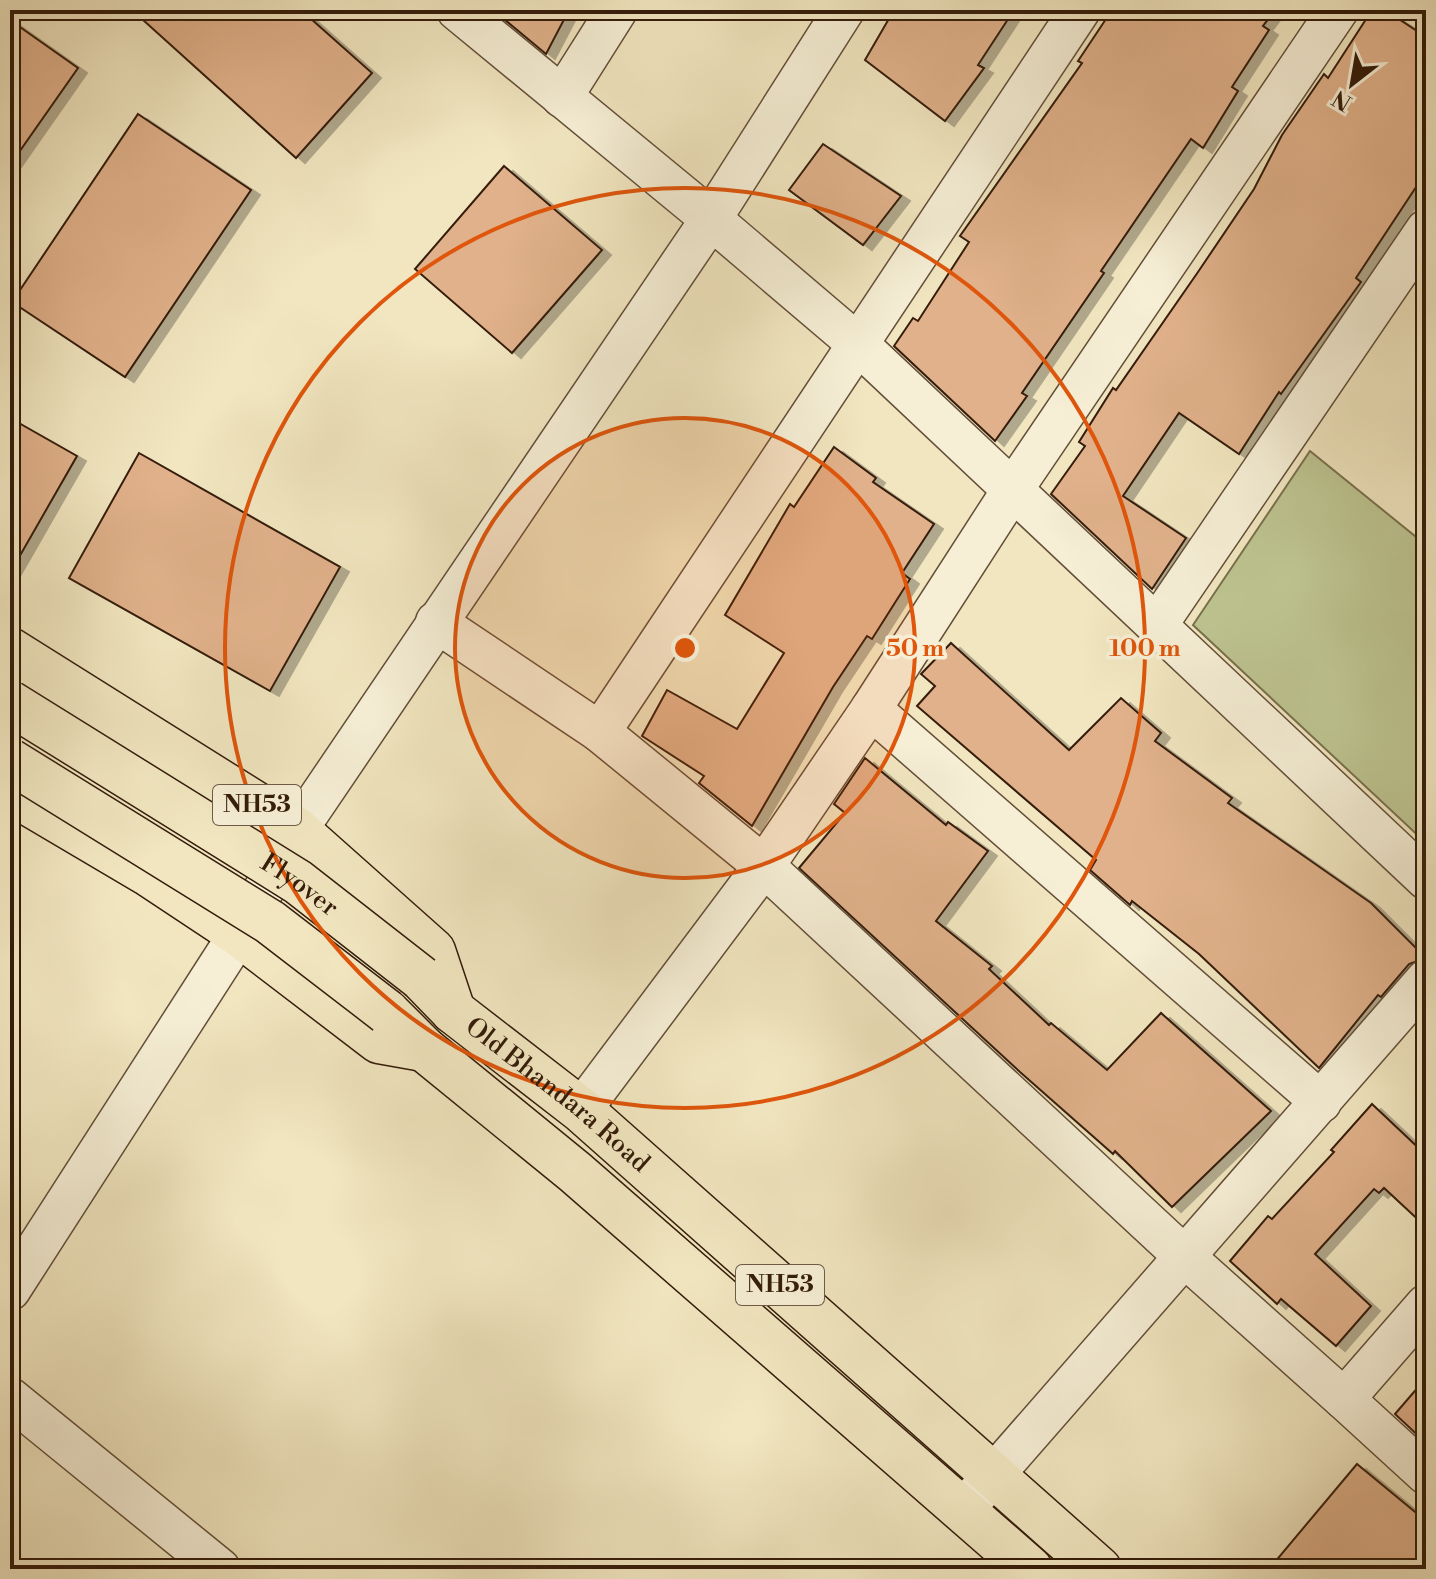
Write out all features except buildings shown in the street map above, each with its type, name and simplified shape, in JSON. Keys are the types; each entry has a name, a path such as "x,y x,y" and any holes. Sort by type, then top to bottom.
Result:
{"main road":[{"name":"Old Bhandara Road","path":"10,650 297,830 433,951 453,1011 581,1110 1099,1569"},
{"name":"Flyover","path":"10,703 298,882 421,978 453,1011"},
{"name":"Flyover","path":"10,761 270,922 387,1012 424,1049"},
{"name":"NH53","path":"10,792 147,873 239,934 379,1041 424,1049 575,1172 789,1362 1030,1569"}],"street":[{"path":"457,10 859,345 1426,879"},
{"path":"562,97 617,10"},
{"path":"10,1290 239,934 297,830 711,219 844,10"},
{"path":"600,732 1080,10"},
{"path":"581,1110 764,866 871,709 1013,489 1338,10"},
{"path":"1157,625 1426,230"},
{"path":"436,622 600,732 764,866 1186,1258 1426,1474"},
{"path":"871,709 1321,1102"},
{"path":"963,1510 1426,980"},
{"path":"1344,1399 1426,1305"},
{"path":"10,1398 220,1569"}],"green space":[{"path":"1310,451 1426,545 1426,843 1193,625"}]}
